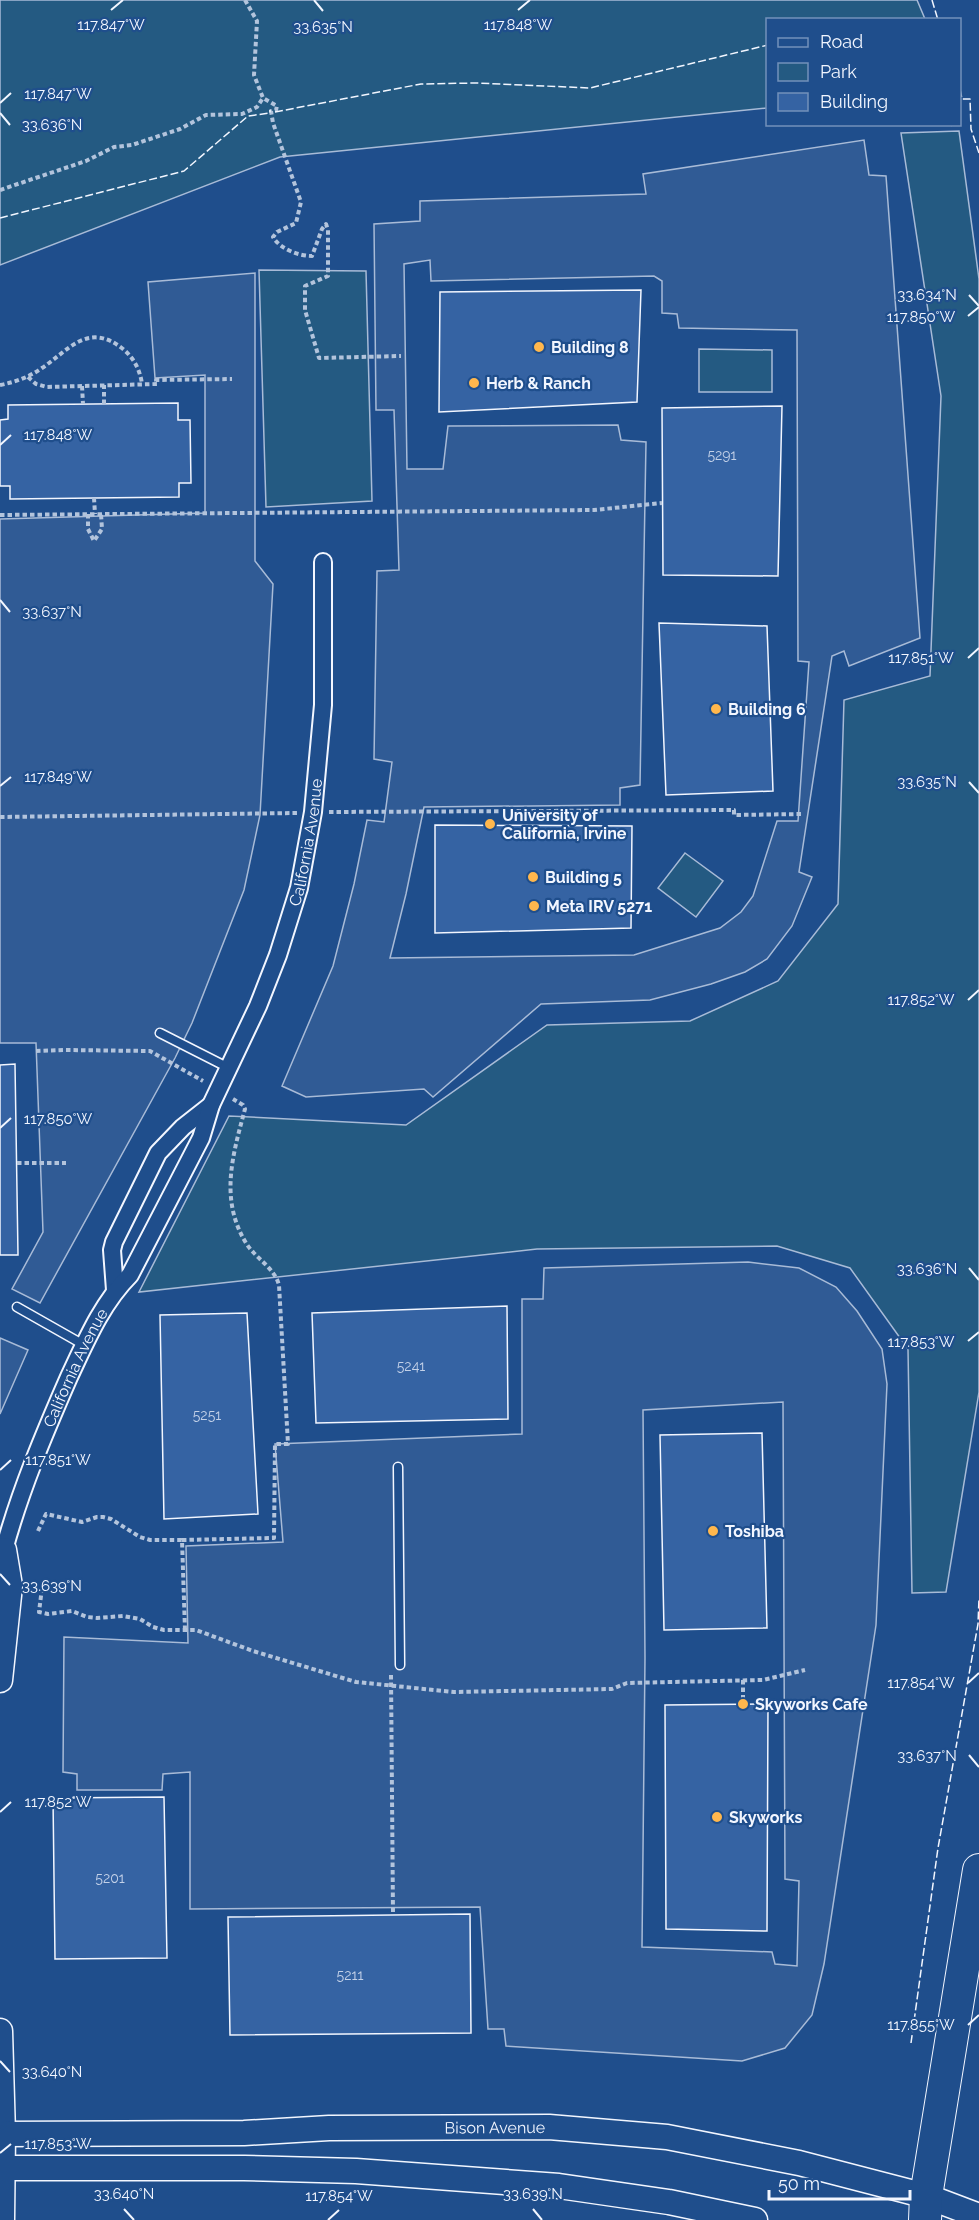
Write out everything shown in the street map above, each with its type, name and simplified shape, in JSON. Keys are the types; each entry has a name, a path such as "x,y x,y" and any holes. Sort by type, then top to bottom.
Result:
{"highway":[{"path":"926,2208 979,1870"}],"main road":[{"name":"California Avenue","path":"0,1680 10,1586 1,1552"},
{"path":"0,2031 2,2220"},
{"name":"Bison Avenue","path":"1,2134 244,2133 329,2128 549,2127 667,2136 799,2163 926,2208 979,2216"},
{"path":"1,2168 356,2170 559,2186 669,2202 754,2220"}],"street":[{"name":"California Avenue","path":"1,1552 41,1438 84,1344 115,1290 130,1275 201,1138 211,1105 258,1006 278,955 299,888 314,813 323,705 322,562"},
{"name":"California Avenue","path":"115,1290 112,1250 114,1242 158,1153 183,1127 211,1105"}],"lane":[{"path":"160,1033 230,1068"},
{"path":"17,1307 84,1344"},
{"path":"396,1664 398,1467"}],"path":[{"path":"245,0 257,21 254,75 263,98 277,106 276,110 271,111 273,123 301,202 296,223 277,232 273,237 276,243 302,256 312,256 326,224 328,230 328,276 305,286 305,310 319,358 401,356"},
{"path":"0,190 86,161 114,147 132,145 180,129 206,115 242,114 256,107 263,98"},
{"path":"0,385 28,377 80,340 98,338 114,343 126,351 136,364 142,384"},
{"path":"28,377 39,386 157,384 156,380 232,378"},
{"path":"104,385 104,404"},
{"path":"82,386 83,404"},
{"path":"94,498 95,514"},
{"path":"0,515 594,510 662,502"},
{"path":"88,514 88,529 94,541 102,529 101,514"},
{"path":"0,817 734,810 734,815 804,814"},
{"path":"36,1052 150,1051 243,1105 245,1109 232,1155 230,1191 235,1216 246,1243 276,1274 279,1285 288,1444 275,1444 274,1538 150,1540 103,1517 82,1522 45,1514 38,1531"},
{"path":"17,1163 66,1163"},
{"path":"182,1540 185,1630"},
{"path":"393,1915 396,1664"},
{"path":"743,1680 743,1704"}],"green space":[{"path":"0,0 917,0 925,18 766,18 766,108 280,157 0,265"},
{"path":"959,131 979,279 979,1392 946,1592 912,1593 908,1349 850,1268 777,1246 537,1249 139,1292 229,1116 406,1125 547,1025 690,1021 778,981 838,904 844,700 930,676 941,396 901,133"},
{"path":"259,270 366,271 372,501 266,507"},
{"path":"699,349 772,350 772,392 699,392"},
{"path":"685,853 723,881 696,917 658,888"}],"shaded area":[{"path":"864,140 869,175 886,176 920,638 849,666 844,651 832,656 799,872 812,877 792,926 767,959 745,972 711,984 650,1000 541,1004 433,1097 424,1089 306,1097 282,1086 333,966 354,884 367,820 384,822 392,762 374,759 377,571 399,570 394,410 376,410 374,224 420,221 420,201 646,194 643,174","holes":["430,260 431,281 654,276 662,281 662,313 677,314 679,328 797,330 798,661 809,662 798,821 777,821 753,896 741,912 720,928 634,955 390,958 424,807 620,805 620,788 640,785 646,442 621,440 618,425 448,426 443,469 407,469 404,264"]},
{"path":"255,273 255,561 273,584 260,815 244,890 192,1023 40,1303 12,1289 43,1232 36,1043 0,1043 0,519 205,513 205,375 155,378 148,282"},
{"path":"748,1262 799,1268 836,1287 857,1311 882,1349 887,1384 876,1625 824,1964 812,2015 785,2048 742,2061 506,2046 504,2029 488,2029 480,1907 190,1909 190,1772 163,1774 162,1790 77,1790 77,1774 63,1772 64,1637 188,1643 186,1546 283,1542 275,1444 522,1434 522,1299 543,1299 544,1268","holes":["783,1402 785,1879 799,1881 797,1966 775,1964 772,1952 642,1947 645,1658 643,1410"]},
{"path":"0,1338 28,1350 0,1414"}],"building":[{"name":"Building 8","path":"641,290 637,402 439,412 440,292"},
{"path":"178,403 178,420 190,420 191,483 179,483 179,497 10,499 10,486 0,486 0,420 8,419 8,405"},
{"path":"782,406 778,576 663,575 662,408"},
{"name":"Building 6","path":"659,623 767,626 773,791 666,795"},
{"name":"Building 5","path":"435,825 632,826 631,928 435,933"},
{"path":"15,1064 18,1255 0,1255 0,1065"},
{"path":"507,1306 508,1419 316,1423 312,1313"},
{"path":"247,1313 258,1514 164,1519 160,1315"},
{"name":"Toshiba","path":"762,1433 767,1628 664,1630 660,1435"},
{"name":"Skyworks","path":"768,1704 767,1931 666,1929 665,1705"},
{"path":"164,1797 167,1958 55,1959 53,1798"},
{"path":"470,1914 471,2033 230,2035 228,1917"}],"fence":[{"path":"932,0 937,18"},
{"path":"275,112 421,84 476,83 590,88 766,45"},
{"path":"961,94 962,99 970,99 971,129 979,153"},
{"path":"0,218 184,171 248,116 270,113 270,110"},
{"path":"911,2043 938,1848 978,1624 979,1598"}],"place":[{"name":"Building 8","path":"539,347"},
{"name":"Herb & Ranch","path":"474,383"},
{"name":"Building 6","path":"716,709"},
{"name":"University of California, Irvine","path":"490,824"},
{"name":"Building 5","path":"533,877"},
{"name":"Meta IRV 5271","path":"534,906"},
{"name":"Toshiba","path":"713,1531"},
{"name":"Skyworks Cafe","path":"743,1704"},
{"name":"Skyworks","path":"717,1817"}]}
